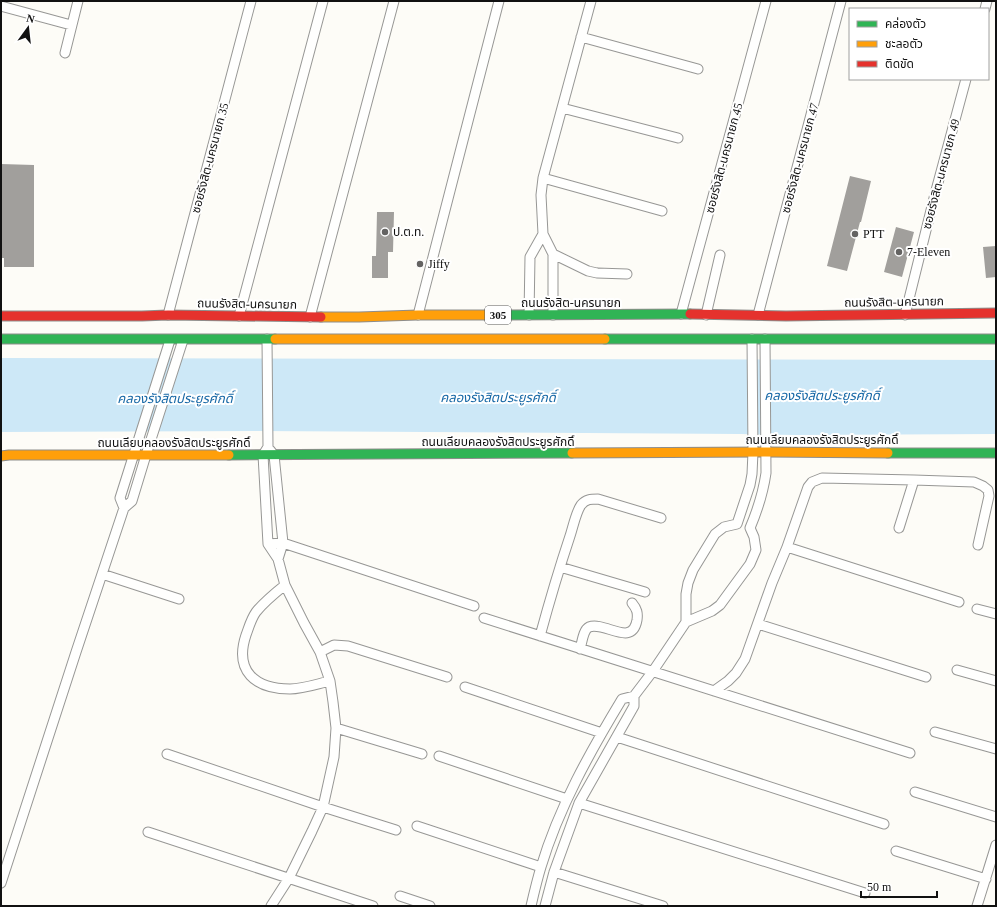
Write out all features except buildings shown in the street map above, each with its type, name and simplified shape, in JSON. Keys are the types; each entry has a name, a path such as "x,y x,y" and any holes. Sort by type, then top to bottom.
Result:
{"main road":[{"name":"ถนนรังสิต-นครนายก","path":"1,316 168,315 310,317 682,314 786,316 996,313"},
{"name":"305","path":"1,339 996,339"},
{"name":"ถนนเลียบคลองรังสิตประยูรศักดิ์","path":"1,456 146,455 266,451 274,455 753,452 996,453"}],"street":[{"path":"65,53 78,1"},
{"name":"ซอยรังสิต-นครนายก 35","path":"168,315 251,1"},
{"path":"239,316 323,1"},
{"path":"310,317 394,1"},
{"path":"418,315 499,1"},
{"path":"553,315 553,254 543,234 541,195 543,178 590,1"},
{"name":"ซอยรังสิต-นครนายก 45","path":"682,314 766,1"},
{"name":"ซอยรังสิต-นครนายก 47","path":"758,315 841,1"},
{"path":"1,6 71,25"},
{"path":"581,37 698,69"},
{"name":"ซอยรังสิต-นครนายก 49","path":"905,315 936,188 966,80"},
{"path":"562,108 678,138"},
{"path":"543,178 662,211"},
{"path":"529,315 530,257 543,234"},
{"path":"553,254 588,271 597,273 627,274"},
{"path":"706,315 720,255"},
{"path":"267,339 268,436 266,451 268,544 278,558 285,585 320,652 330,681 336,728 334,757 323,807 289,878 271,906"},
{"path":"737,524 750,485 752,474 752,339"},
{"path":"686,622 712,611 720,605 750,564 756,550 754,537 750,528 761,500 766,473 765,339"},
{"path":"124,508 120,498 170,340"},
{"path":"1,883 124,508 132,501 183,340"},
{"path":"274,455 283,543 278,558"},
{"path":"714,690 728,681 736,673 745,659 808,487 812,482 822,478 974,482 988,490 989,496 978,545"},
{"path":"899,528 914,480"},
{"path":"540,636 580,506 585,501 591,499 598,500 661,518"},
{"path":"531,906 541,868 567,799 602,732 622,699 634,696 653,672 686,622 686,594 693,570 715,534 724,527 737,524 750,528"},
{"path":"268,544 283,543 474,606"},
{"path":"787,547 959,602"},
{"path":"560,567 645,592"},
{"path":"102,574 179,599"},
{"path":"285,585 269,598 256,612 249,626 243,644 242,658 244,666 249,675 259,682 276,688 292,689 330,681"},
{"path":"580,649 586,629 590,627 595,626 623,633 633,630 638,614 632,603"},
{"path":"976,609 996,614"},
{"path":"484,618 910,753"},
{"path":"758,624 926,677"},
{"path":"320,652 334,645 348,646 447,677"},
{"path":"957,670 996,682"},
{"path":"466,687 602,732"},
{"path":"545,906 554,872 579,803 634,706 634,696"},
{"path":"336,728 422,754"},
{"path":"935,732 996,749"},
{"path":"616,737 884,824"},
{"path":"168,754 323,807 396,830"},
{"path":"439,756 567,799"},
{"path":"915,792 996,817"},
{"path":"579,803 865,893"},
{"path":"417,826 541,868"},
{"path":"148,832 373,906"},
{"path":"977,906 996,846"},
{"path":"896,851 986,879"},
{"path":"554,872 663,906"},
{"path":"400,896 430,906"}],"water":[{"name":"คลองรังสิตประยูรศักดิ์","path":"1,358 996,360 996,434 795,435 257,431 1,432"}],"traffic: fast":[{"path":"486,315 690,314"},
{"path":"1,339 275,339"},
{"path":"605,339 996,339"},
{"path":"229,455 572,453"},
{"path":"888,453 996,453"}],"traffic: slow":[{"path":"321,317 486,315"},
{"path":"275,339 605,339"},
{"path":"572,453 888,453"},
{"path":"1,456 229,455"}],"traffic: jam":[{"path":"690,314 786,316 996,313"},
{"path":"1,316 168,315 321,317"}],"place":[{"name":"ป.ต.ท.","path":"385,232"},
{"name":"PTT","path":"855,234"},
{"name":"7-Eleven","path":"899,252"},
{"name":"Jiffy","path":"420,264"}]}
